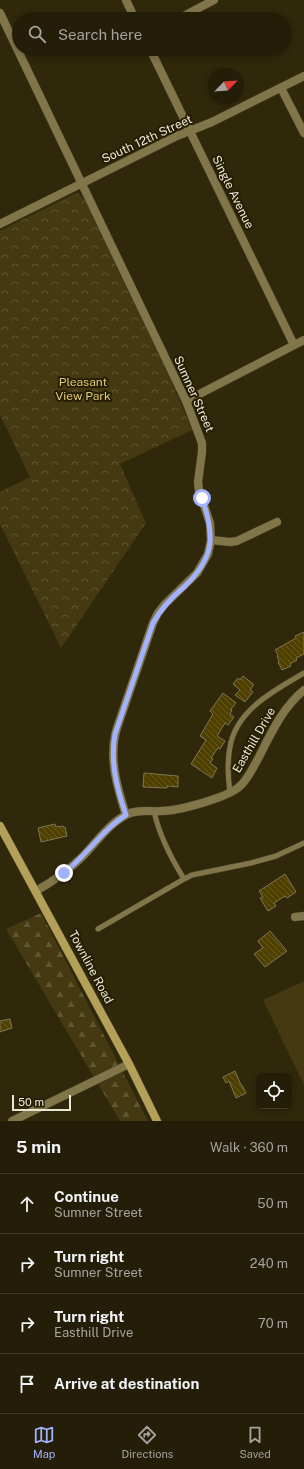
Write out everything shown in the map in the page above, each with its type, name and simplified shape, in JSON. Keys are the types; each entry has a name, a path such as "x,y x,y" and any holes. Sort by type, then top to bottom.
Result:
{"street":[{"path":"126,0 132,12"},
{"path":"191,12 214,0"},
{"name":"Sumner Street","path":"0,13 12,38"},
{"name":"Sumner Street","path":"21,56 186,401 202,443 198,482 199,491 210,524 208,554 197,573 165,604 153,623 117,728 114,741 114,762 117,784 126,815"},
{"name":"Single Avenue","path":"153,56 294,345"},
{"name":"South 12th Street","path":"0,224 178,136 190,132 304,76"},
{"path":"281,88 304,133"},
{"path":"186,401 304,340"},
{"path":"210,540 230,542 236,541 277,522"},
{"name":"Easthill Drive","path":"36,891 74,865 112,826 126,815 133,812 171,810 218,798 240,787 247,779 282,715 294,699 304,690"},
{"name":"Townline Road","path":"0,826 129,1064 157,1121"},
{"path":"295,917 304,916"},
{"path":"12,1121 129,1064"}],"lane":[{"path":"230,793 228,764 229,752 237,727 247,714 270,693 304,673"},
{"path":"154,811 165,842 184,879"},
{"path":"98,928 192,875 251,863 276,856 304,843"}],"green space":[{"name":"Pleasant View Park","path":"78,193 85,201 170,378 192,430 120,464 146,523 61,648 0,524 0,492 30,477 0,415 0,231"},
{"path":"41,913 148,1121 120,1121 6,929"},
{"path":"304,981 304,1085 263,1000"}],"building":[{"path":"304,632 304,654 296,658 297,660 290,664 291,666 282,670 275,650 296,638 295,636"},
{"path":"243,676 253,684 250,690 253,692 245,702 235,695 240,690 233,684 238,678 240,680"},
{"path":"223,693 236,703 231,709 230,714 234,717 228,725 225,723 217,736 225,741 220,749 218,748 211,758 213,759 210,763 217,768 212,778 191,764 206,740 200,736 213,714 210,711"},
{"path":"144,773 178,776 178,787 143,787"},
{"path":"55,824 56,827 65,827 67,836 41,842 38,828"},
{"path":"285,874 296,892 287,898 285,896 274,903 276,906 268,911 260,898 263,897 259,891"},
{"path":"270,931 287,951 265,967 254,954 263,948 258,941"},
{"path":"10,1019 12,1028 0,1032 0,1021"},
{"path":"235,1071 246,1093 236,1098 229,1081 226,1083 223,1077"}],"route":[{"path":"64,873 77,862 112,826 126,815 121,801 114,770 113,748 115,734 153,623 158,613 165,604 197,573 208,554 211,535 210,524 202,498"}]}
